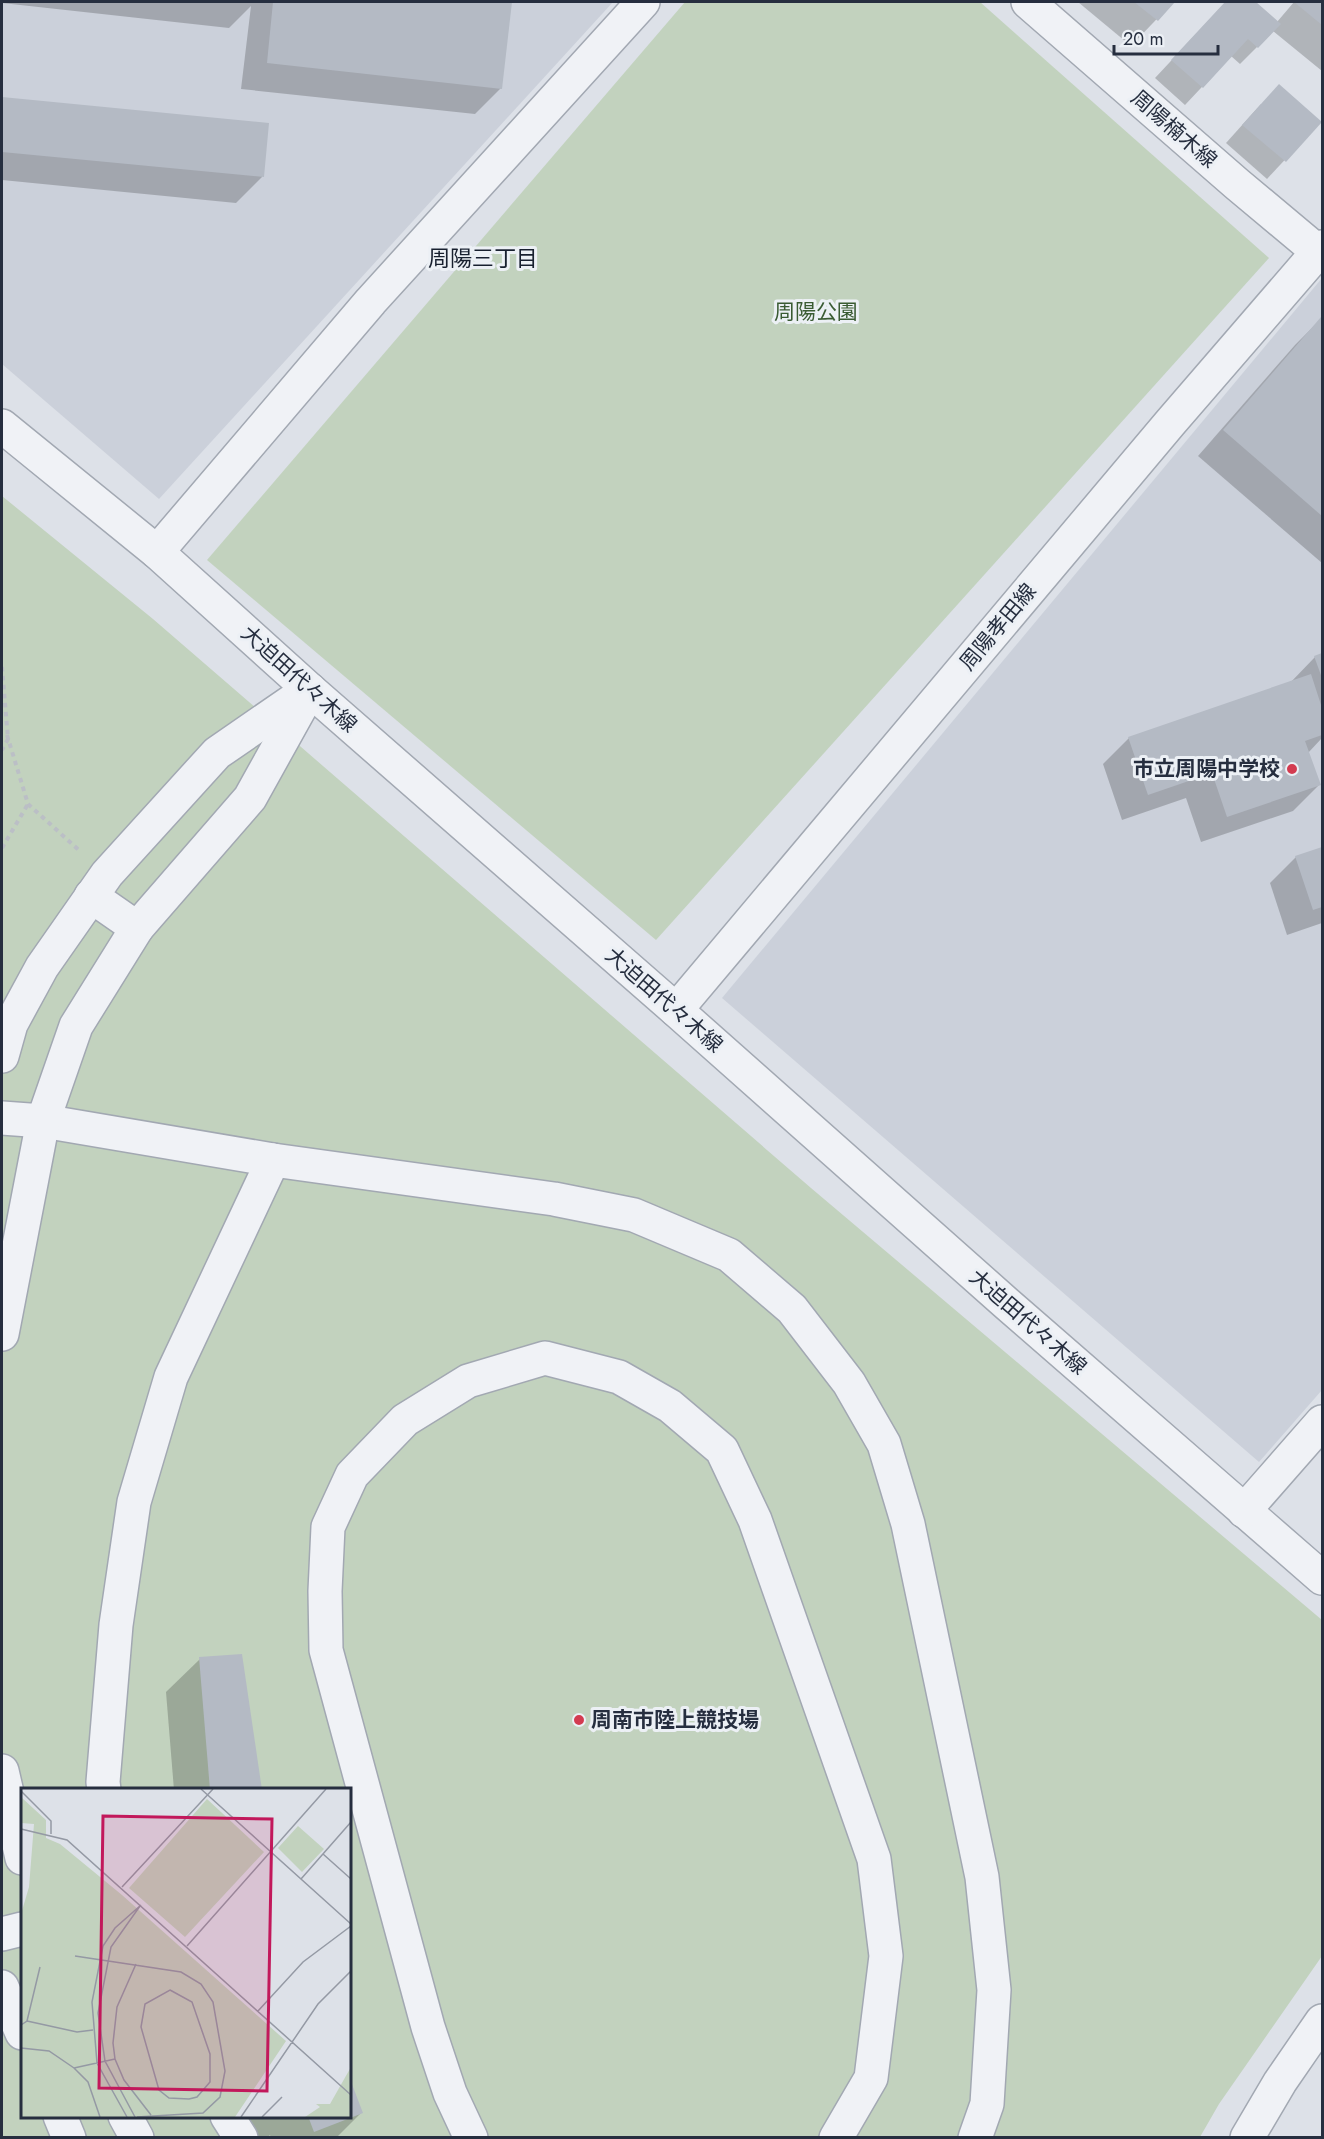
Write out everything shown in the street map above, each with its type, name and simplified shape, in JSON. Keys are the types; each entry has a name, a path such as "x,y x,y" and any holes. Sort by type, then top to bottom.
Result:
{"street":[{"path":"157,552 371,301 643,2"},
{"name":"周陽楠木線","path":"1028,2 1228,177 1321,251"},
{"name":"周陽孝田線","path":"676,1010 1170,423 1321,251"},
{"name":"大迫田代々木線","path":"2,426 157,552 310,690 1323,1578"},
{"path":"2,1056 11,1024 42,967 99,885 217,753 310,690"},
{"path":"2,1334 43,1121 76,1026 137,928 250,798 310,690"},
{"path":"99,885 137,928"},
{"path":"2,1118 43,1121 273,1160 554,1199 634,1215 729,1255 792,1309 849,1383 884,1444 908,1524 982,1877 994,1990 987,2104 975,2138"},
{"path":"104,1788 116,1625 134,1502 171,1377 273,1160"},
{"path":"471,2138 450,2093 428,2027 326,1650 325,1590 328,1527 352,1475 405,1420 468,1381 545,1358 619,1377 670,1406 722,1450 755,1520 874,1859 886,1956 871,2078 836,2138"},
{"path":"1244,1511 1323,1422"},
{"path":"2,1771 21,1854"},
{"path":"2,1934 21,1929"},
{"path":"2,1987 21,2031"},
{"path":"1247,2138 1280,2082 1323,2021"},
{"path":"61,2118 69,2138"},
{"path":"126,2118 137,2138"},
{"path":"228,2118 240,2138"}],"path":[{"path":"2,667 8,739 2,750"},
{"path":"7,735 28,804 99,885"},
{"path":"2,848 28,804"}],"shaded area":[{"path":"2,2 613,2 159,499 2,364"},
{"path":"1322,278 1322,1390 1259,1462 722,998"}],"green space":[{"name":"周陽公園","path":"685,2 980,2 1269,258 656,940 207,560"},
{"path":"2,496 153,619 811,1188 1322,1620 1322,1956 1219,2104 1200,2137 2,2137"}],"building":[{"path":"273,2 512,2 502,89 267,63"},
{"path":"1134,2 1175,2 1158,21"},
{"path":"1225,2 1256,2 1281,24 1258,48 1248,39 1203,88 1171,60"},
{"path":"1294,2 1322,2 1322,25"},
{"path":"1279,84 1322,122 1286,162 1242,125"},
{"path":"2,97 269,123 264,177 2,152"},
{"path":"1321,317 1322,319 1322,516 1223,430"},
{"path":"1322,653 1322,678 1314,656"},
{"path":"1311,674 1322,708 1322,735 1305,741 1321,785 1227,817 1212,773 1148,795 1128,737"},
{"path":"1322,847 1322,907 1313,910 1295,856"},
{"path":"242,1654 262,1788 210,1788 199,1657"},
{"path":"351,2082 363,2113 351,2118"},
{"path":"309,2118 350,2118 314,2132"}],"place":[{"name":"市立周陽中学校","path":"1292,769"},
{"name":"周南市陸上競技場","path":"579,1720"}],"district":[{"name":"周陽三丁目","path":"483,258"}]}
